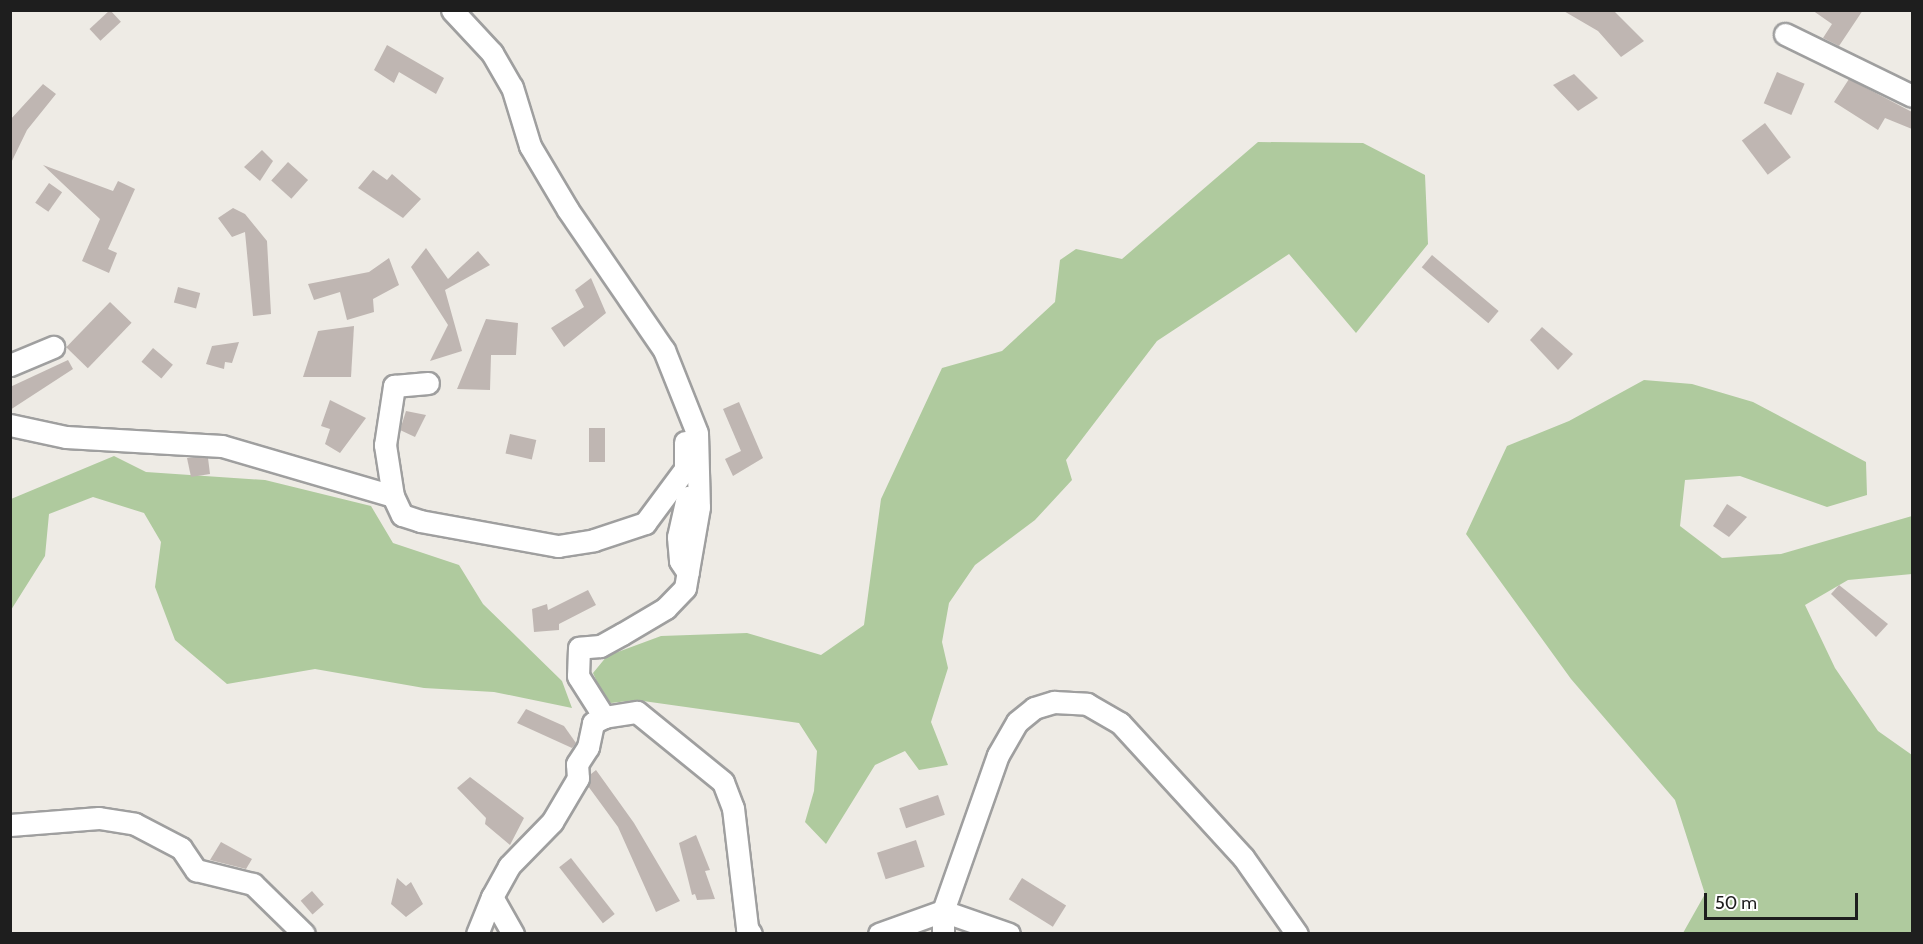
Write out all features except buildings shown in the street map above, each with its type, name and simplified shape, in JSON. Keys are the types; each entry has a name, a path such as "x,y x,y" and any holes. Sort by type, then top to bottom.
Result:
{"street":[{"path":"452,10 492,53 512,87 530,146 568,210 664,350 686,399 697,433 699,507 685,588 666,608 600,646 579,648 578,676 604,717"},
{"path":"1785,34 1912,96"},
{"path":"10,365 53,347"},
{"path":"428,382 394,386 384,445 393,496 402,515 420,521 558,546 594,540 645,523 685,470"},
{"path":"686,399 687,504 678,537 680,561 688,574"},
{"path":"10,425 66,437 222,446 393,496"},
{"path":"943,933 943,911 998,755 1017,722 1034,708 1054,702 1086,704 1120,723 1242,857 1297,933"},
{"path":"477,933 492,897 509,866 552,822 578,778 577,764 588,747 593,723 604,717 637,712 723,782 733,808 747,928 751,933"},
{"path":"10,825 99,818 135,824 181,848 196,870 253,884 304,933"},
{"path":"492,897 513,933"},
{"path":"879,933 943,911 1009,933"}],"green space":[{"path":"1258,142 1363,143 1425,175 1428,244 1356,333 1289,254 1157,341 1066,460 1072,480 1035,520 975,565 949,603 942,642 948,668 931,722 948,765 919,770 905,751 875,765 826,844 805,822 814,791 817,751 799,723 636,700 611,703 602,693 593,673 607,656 661,636 747,633 821,655 864,625 881,499 942,368 1002,351 1055,302 1060,260 1076,249 1122,259"},
{"path":"1644,380 1692,384 1753,402 1866,462 1867,495 1827,507 1740,476 1685,480 1680,526 1722,558 1781,554 1912,516 1912,574 1848,580 1805,605 1835,668 1878,731 1912,755 1912,933 1683,933 1705,894 1675,800 1571,679 1466,534 1507,446 1569,421"},
{"path":"114,456 146,472 265,480 371,506 393,543 459,565 483,604 562,681 572,708 494,692 424,688 315,669 227,684 175,640 155,587 161,542 144,513 93,497 49,514 45,556 11,610 11,499"}]}
